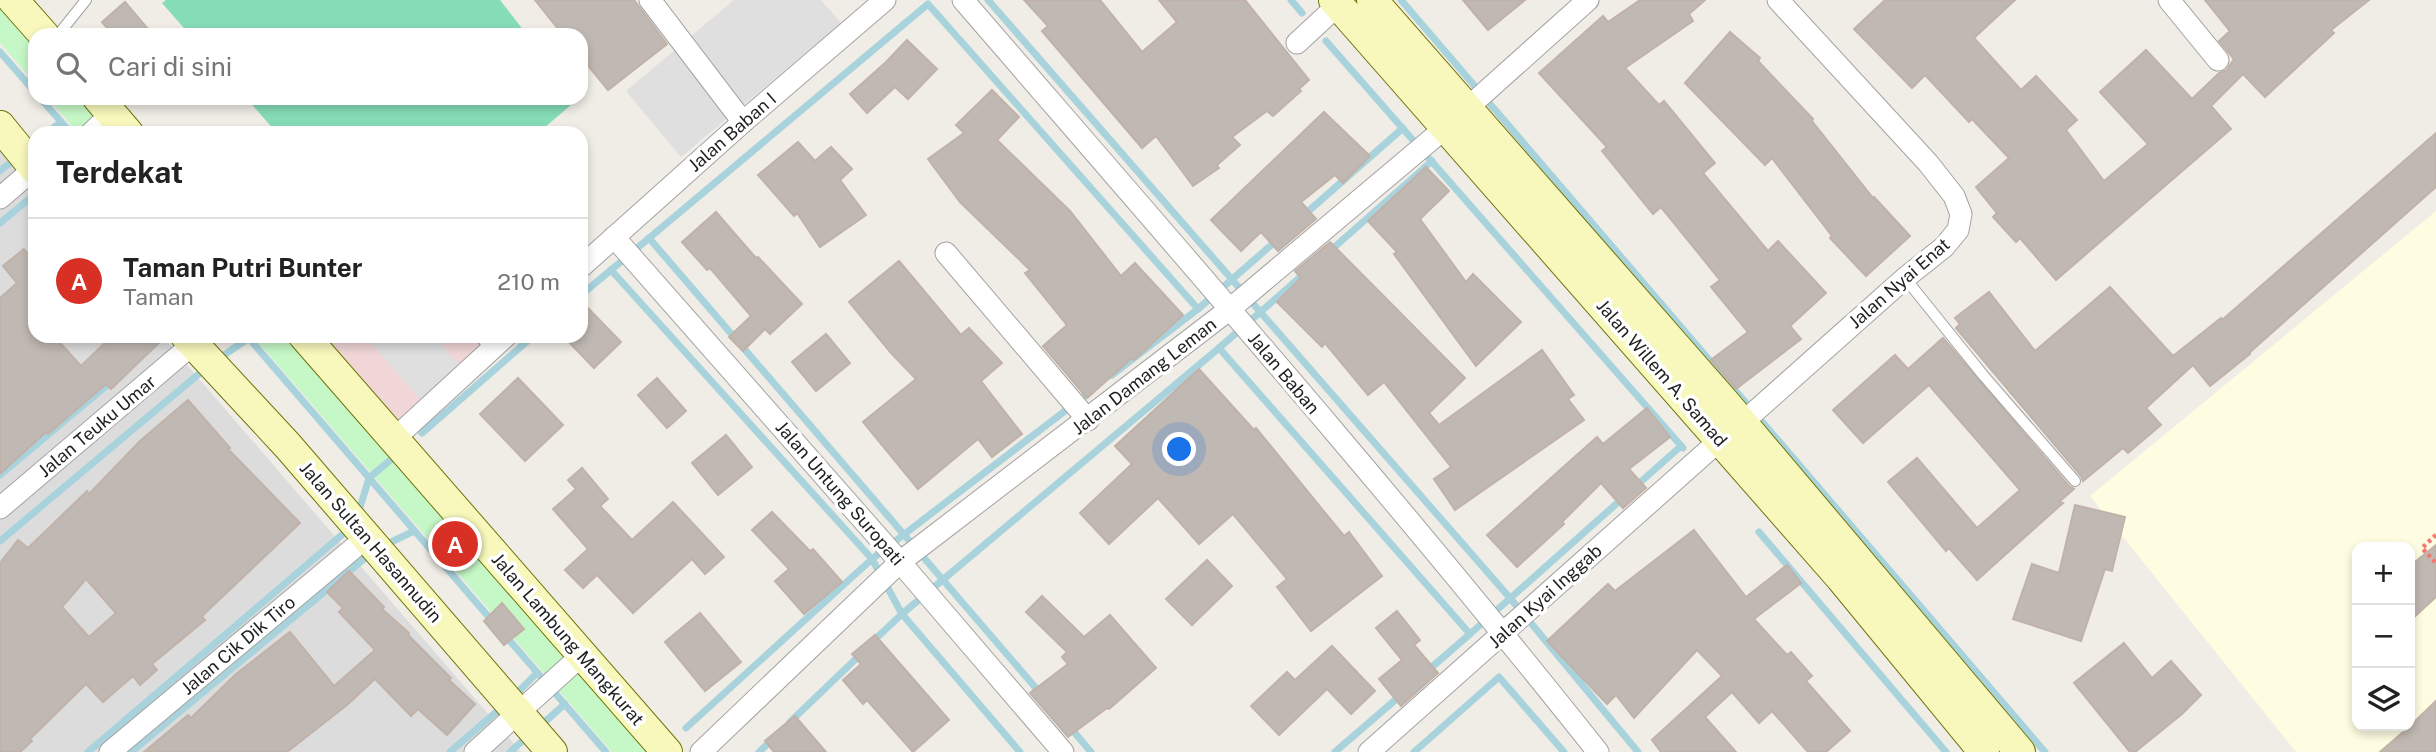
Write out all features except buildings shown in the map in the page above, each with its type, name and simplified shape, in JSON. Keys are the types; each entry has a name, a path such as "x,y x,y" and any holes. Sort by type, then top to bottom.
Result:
{"main road":[{"path":"13,0 38,28"},
{"name":"Jalan Willem A. Samad","path":"1372,0 1455,118"},
{"name":"Jalan Willem A. Samad","path":"1336,2 1455,118 1731,432 2020,752"},
{"path":"0,126 28,160"},
{"name":"Jalan Sultan Hasannudin","path":"192,343 288,446 552,752"},
{"name":"Jalan Lambung Mangkurat","path":"316,343 394,439 667,752"},
{"name":"Jalan Willem A. Samad","path":"1731,432 1840,578 1983,752"}],"street":[{"path":"650,0 743,122"},
{"name":"Jalan Baban I","path":"588,261 885,0"},
{"name":"Jalan Baban","path":"963,0 1209,285 1504,634 1598,752"},
{"name":"Jalan Damang Leman","path":"701,752 900,562 1088,420 1455,118 1588,0"},
{"name":"Jalan Nyai Enat","path":"1731,432 1905,278 1944,247 1958,230 1961,214 1954,196 1928,163 1778,0"},
{"path":"2169,0 2218,60"},
{"path":"1297,43 1336,2"},
{"path":"0,198 28,175"},
{"name":"Jalan Untung Suropati","path":"614,237 1063,752"},
{"path":"946,253 1088,420"},
{"name":"Jalan Teuku Umar","path":"0,508 186,343"},
{"path":"394,439 489,343"},
{"name":"Jalan Kyai Inggab","path":"1369,752 1731,432"},
{"name":"Jalan Cik Dik Tiro","path":"110,752 366,537"},
{"path":"475,752 582,655"}],"lane":[{"path":"64,28 86,0"},
{"path":"1905,278 1983,375 2075,481"}],"path":[{"path":"2436,535 2422,548 2436,563"}],"shaded area":[{"path":"734,0 821,0 841,23 681,157 626,91"},
{"path":"0,149 28,181 28,343 168,343 521,752 0,752"},
{"path":"2436,211 2436,752 2296,752 2090,496"},
{"path":"326,343 492,343 398,429"},
{"path":"371,343 441,343 461,368 424,403"}],"green space":[{"path":"0,0 28,28 28,75 0,43"},
{"path":"166,0 500,0 522,28 184,28 162,3"},
{"path":"54,105 96,105 115,126 72,126"},
{"path":"252,105 571,105 546,126 271,126"},
{"path":"259,343 303,343 659,752 612,752"}],"waterway":[{"path":"988,0 1510,598 1638,752"},
{"path":"1291,0 1302,13"},
{"path":"1401,0 2045,752"},
{"path":"611,270 928,4 1198,309 1112,375"},
{"path":"1326,41 1683,448"},
{"path":"0,52 28,84"},
{"path":"46,105 65,126"},
{"path":"56,126 61,122"},
{"path":"1304,215 1403,128"},
{"path":"0,171 16,158"},
{"path":"1330,251 1432,161"},
{"path":"0,223 28,200"},
{"path":"649,238 1041,694"},
{"path":"1198,309 1277,240"},
{"path":"588,289 611,270 872,559 686,728"},
{"path":"1219,348 1305,273"},
{"path":"218,359 242,343"},
{"path":"253,343 493,622"},
{"path":"422,433 525,343"},
{"path":"1091,391 872,559 902,614 1219,348 1470,634 1425,673"},
{"path":"0,541 206,368"},
{"path":"0,475 112,381"},
{"path":"1635,487 1681,446"},
{"path":"358,514 369,478 394,457"},
{"path":"1470,634 1624,497"},
{"path":"88,752 351,527"},
{"path":"383,546 414,531"},
{"path":"1759,532 1946,752"},
{"path":"131,752 370,554"},
{"path":"870,644 902,614 1020,752"},
{"path":"503,633 606,752"},
{"path":"790,722 862,653"},
{"path":"514,696 537,673"},
{"path":"1414,752 1499,677 1564,752"},
{"path":"1335,752 1401,695"},
{"path":"540,726 565,704"},
{"path":"450,752 502,707"},
{"path":"1069,726 1091,752"},
{"path":"510,752 528,736"},
{"path":"759,752 774,738"}],"place":[{"name":"Taman Putri Bunter","path":"455,544"}]}
